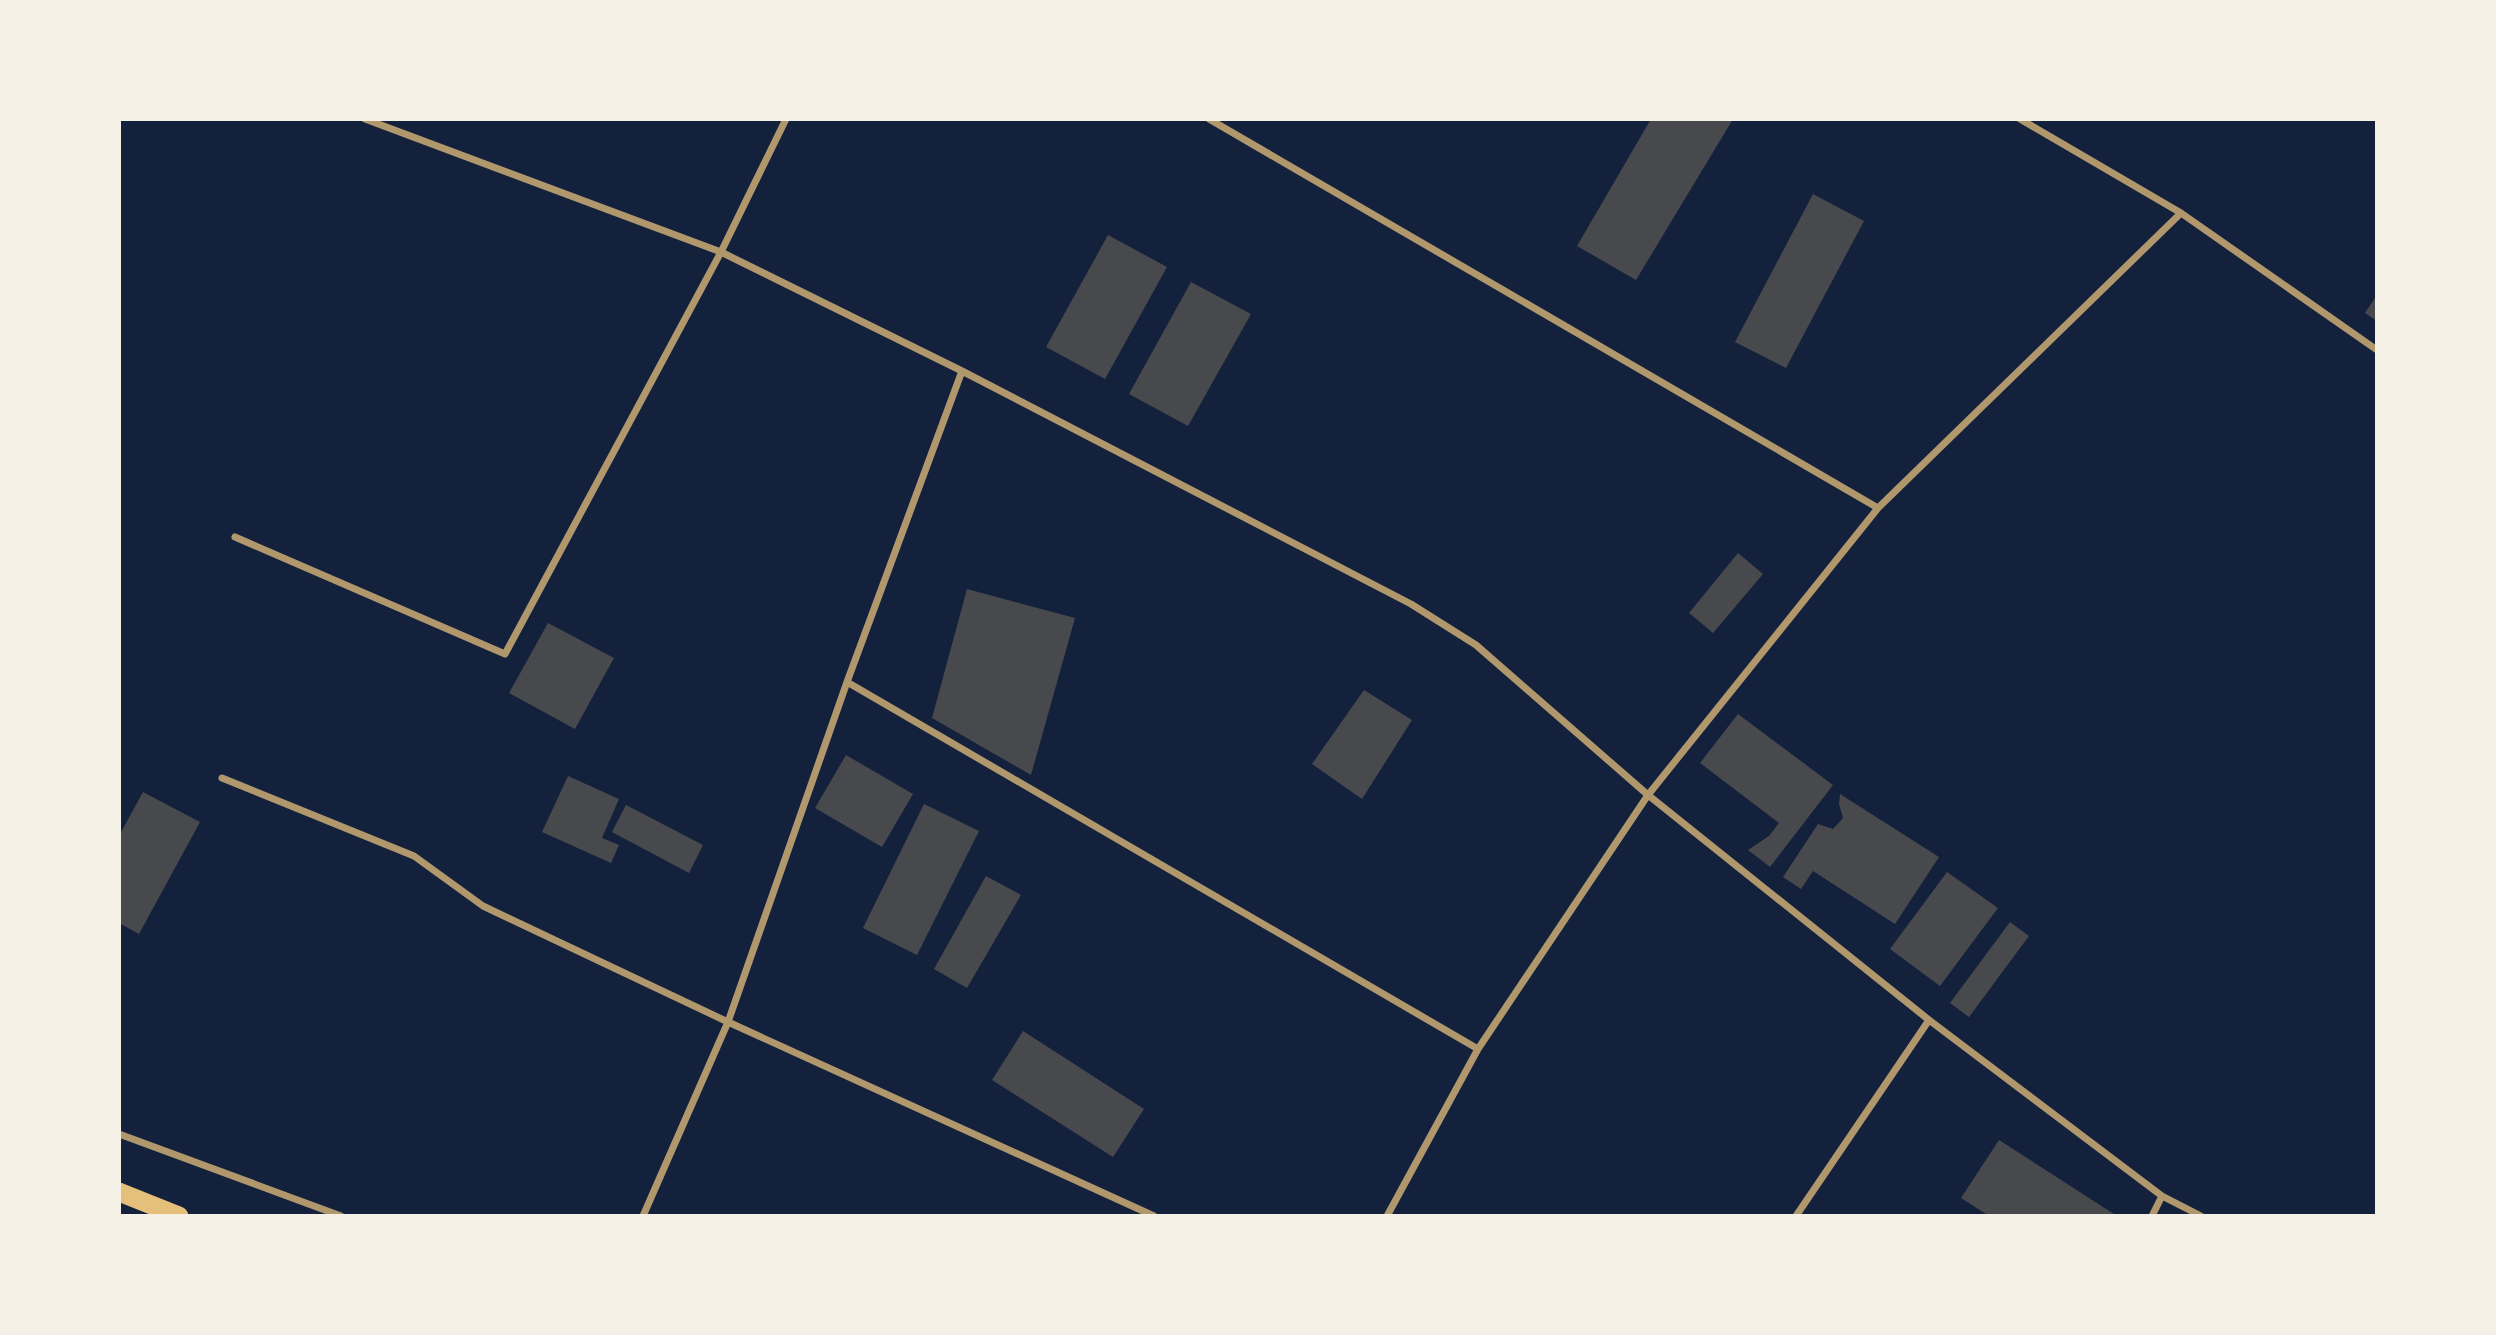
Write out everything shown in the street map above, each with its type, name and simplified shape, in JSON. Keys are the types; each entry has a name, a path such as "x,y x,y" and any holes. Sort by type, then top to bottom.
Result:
{"highway":[{"path":"119,1192 179,1216"}],"street":[{"path":"365,119 721,251 962,371 1422,611 1476,645 1648,795 1929,1020 2162,1196 2201,1216"},
{"path":"236,537 505,654 721,251 786,119"},
{"path":"1209,119 1878,508"},
{"path":"2020,119 2181,213 2377,351"},
{"path":"1387,1216 1478,1049 1648,795 1878,508 2181,213"},
{"path":"643,1216 728,1021 847,682 962,371"},
{"path":"847,682 1478,1049"},
{"path":"222,778 414,856 483,906 1154,1216"},
{"path":"1796,1216 1929,1020"},
{"path":"119,1134 341,1216"},
{"path":"2152,1216 2162,1196"}],"building":[{"path":"1651,119 1733,119 1636,280 1577,246"},
{"path":"1813,194 1864,221 1786,368 1735,342"},
{"path":"1108,235 1167,267 1105,379 1046,347"},
{"path":"1191,282 1251,314 1188,426 1129,394"},
{"path":"2377,295 2377,321 2365,313"},
{"path":"1738,553 1763,574 1713,633 1689,613"},
{"path":"967,589 1075,618 1031,775 932,718"},
{"path":"548,623 614,658 575,729 509,693"},
{"path":"1364,690 1412,720 1362,799 1312,764"},
{"path":"1738,714 1833,785 1770,867 1748,850 1769,836 1779,823 1700,763"},
{"path":"846,755 913,794 882,847 815,808"},
{"path":"568,776 619,799 602,838 619,845 611,863 542,832"},
{"path":"143,792 200,822 139,934 119,923 119,836"},
{"path":"1840,794 1939,857 1895,924 1813,871 1801,889 1783,877 1818,824 1833,829 1843,818 1839,804"},
{"path":"924,804 979,831 917,955 863,928"},
{"path":"626,805 703,845 689,873 612,832"},
{"path":"1947,872 1998,908 1940,986 1890,949"},
{"path":"986,876 1021,895 967,988 934,969"},
{"path":"2010,922 2029,936 1969,1017 1950,1003"},
{"path":"1023,1031 1144,1109 1113,1157 992,1080"},
{"path":"1999,1140 2117,1216 1989,1216 1961,1198"}]}
